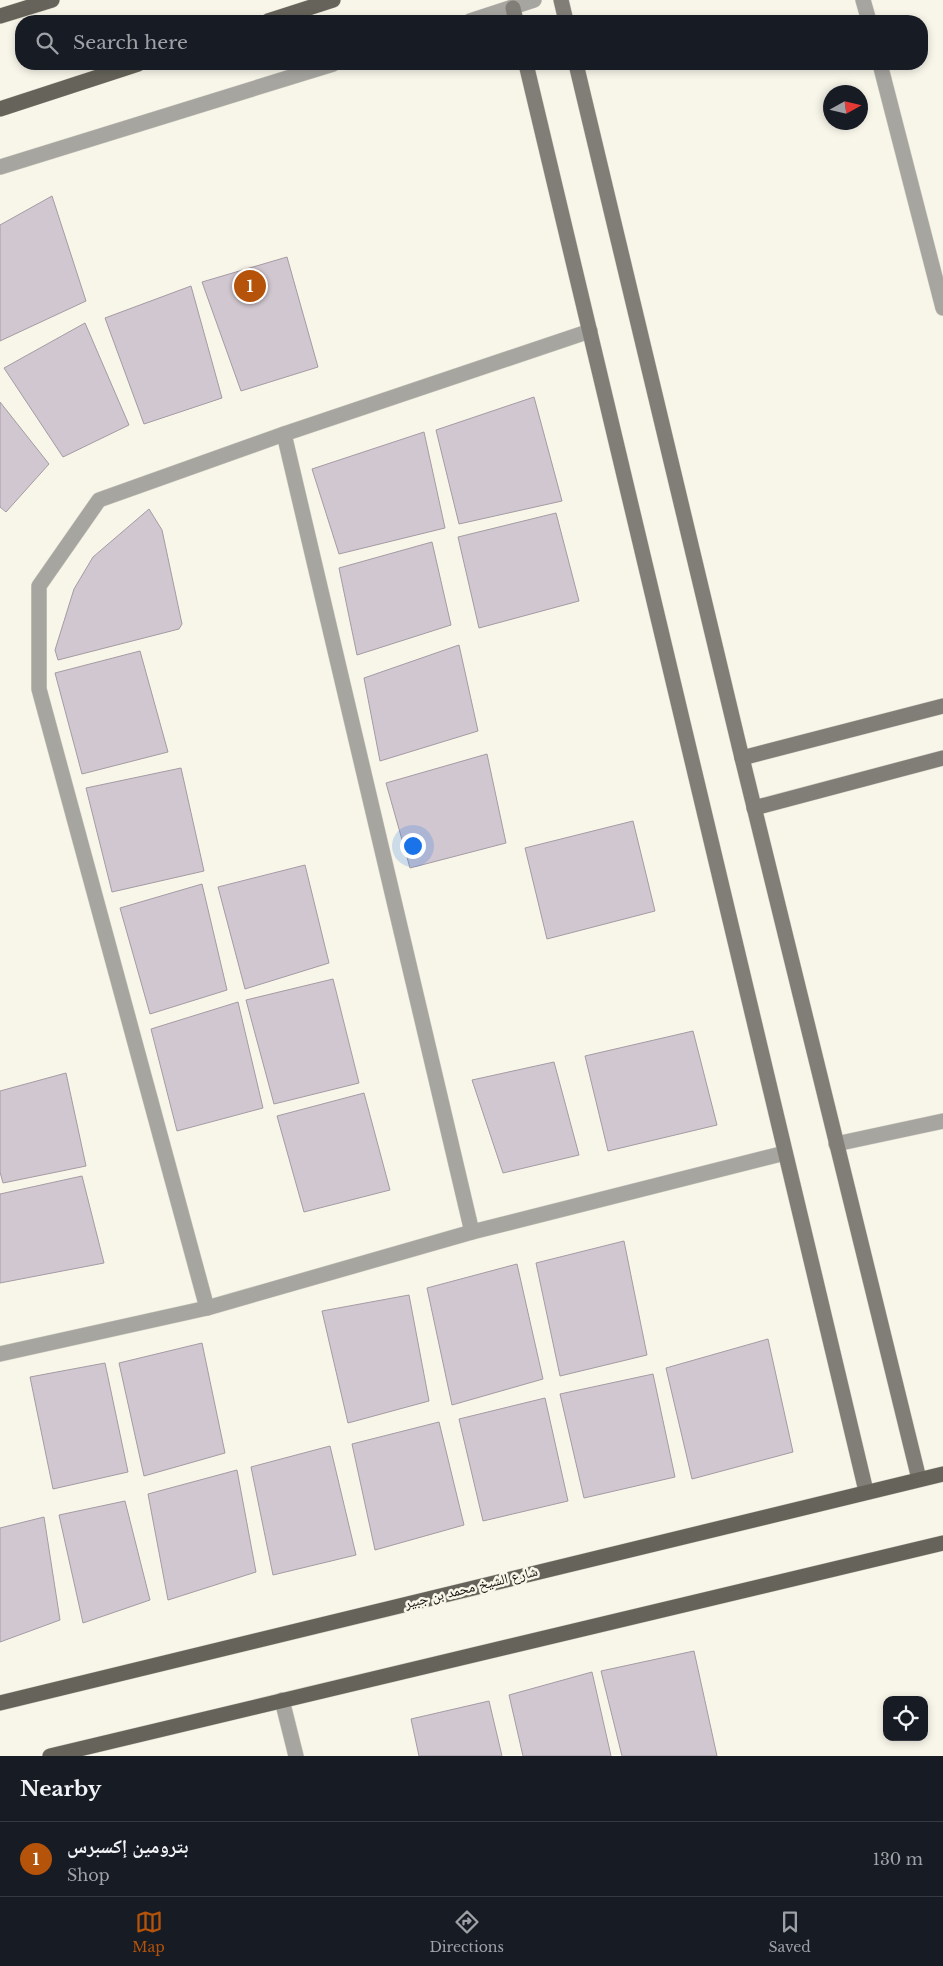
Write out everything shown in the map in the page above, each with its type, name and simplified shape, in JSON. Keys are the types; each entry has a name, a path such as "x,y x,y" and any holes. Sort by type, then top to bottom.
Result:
{"main road":[{"path":"0,16 52,0"},
{"path":"287,15 333,0"},
{"path":"0,109 120,70"},
{"name":"شارع الشيخ محمد بن جبير","path":"0,1703 866,1491 943,1474"},
{"path":"50,1756 943,1543"}],"street":[{"path":"515,15 534,0"},
{"path":"561,0 565,15"},
{"path":"863,0 867,15"},
{"path":"0,167 314,70"},
{"path":"527,70 866,1491"},
{"path":"577,70 754,808 918,1479"},
{"path":"882,70 943,308"},
{"path":"207,1308 39,688 39,586 99,500 284,434 590,331"},
{"path":"284,434 472,1232"},
{"path":"742,758 943,706"},
{"path":"754,808 943,758"},
{"path":"836,1144 943,1121"},
{"path":"0,1354 207,1308 472,1232 785,1153"},
{"path":"282,1700 296,1756"}],"building":[{"path":"52,196 86,301 0,341 0,225"},
{"path":"287,257 318,367 241,391 202,282"},
{"path":"191,286 222,398 144,424 105,318"},
{"path":"85,323 129,425 63,457 4,368"},
{"path":"534,397 562,501 459,524 436,430"},
{"path":"0,402 49,464 6,512 0,507"},
{"path":"424,432 445,528 339,554 312,469"},
{"path":"149,509 162,530 182,624 179,629 58,660 55,650 74,589 93,557"},
{"path":"556,513 579,601 479,628 458,537"},
{"path":"432,542 451,625 357,655 339,568"},
{"path":"459,645 478,731 380,761 364,678"},
{"path":"140,651 168,752 82,774 55,673"},
{"path":"487,754 506,843 410,868 386,783"},
{"path":"181,768 204,871 112,892 86,788"},
{"path":"633,821 655,911 547,939 525,848"},
{"path":"305,865 329,963 245,989 218,887"},
{"path":"202,884 227,990 150,1014 120,908"},
{"path":"333,979 359,1083 274,1104 246,1000"},
{"path":"238,1002 263,1108 177,1131 151,1029"},
{"path":"693,1031 717,1125 608,1151 585,1056"},
{"path":"554,1062 579,1155 503,1173 472,1080"},
{"path":"66,1073 86,1166 3,1183 0,1172 0,1091"},
{"path":"364,1093 390,1190 304,1212 277,1116"},
{"path":"82,1176 104,1263 0,1283 0,1194"},
{"path":"624,1241 647,1355 560,1376 536,1263"},
{"path":"517,1264 543,1379 452,1405 427,1288"},
{"path":"409,1295 429,1401 348,1423 322,1311"},
{"path":"768,1339 793,1452 692,1479 666,1368"},
{"path":"202,1343 225,1453 144,1476 119,1363"},
{"path":"105,1363 128,1472 53,1489 30,1377"},
{"path":"653,1374 675,1477 584,1498 560,1394"},
{"path":"545,1398 568,1501 483,1521 459,1419"},
{"path":"439,1422 464,1525 375,1550 352,1444"},
{"path":"330,1446 356,1555 273,1575 251,1467"},
{"path":"237,1470 256,1572 168,1600 148,1494"},
{"path":"125,1501 150,1600 83,1623 59,1515"},
{"path":"44,1517 60,1620 0,1642 0,1528"},
{"path":"694,1651 717,1756 622,1756 601,1671"},
{"path":"592,1672 611,1756 523,1756 509,1695"},
{"path":"489,1701 502,1756 419,1756 411,1719"}],"place":[{"name":"بترومين إكسبرس","path":"250,286"}]}
